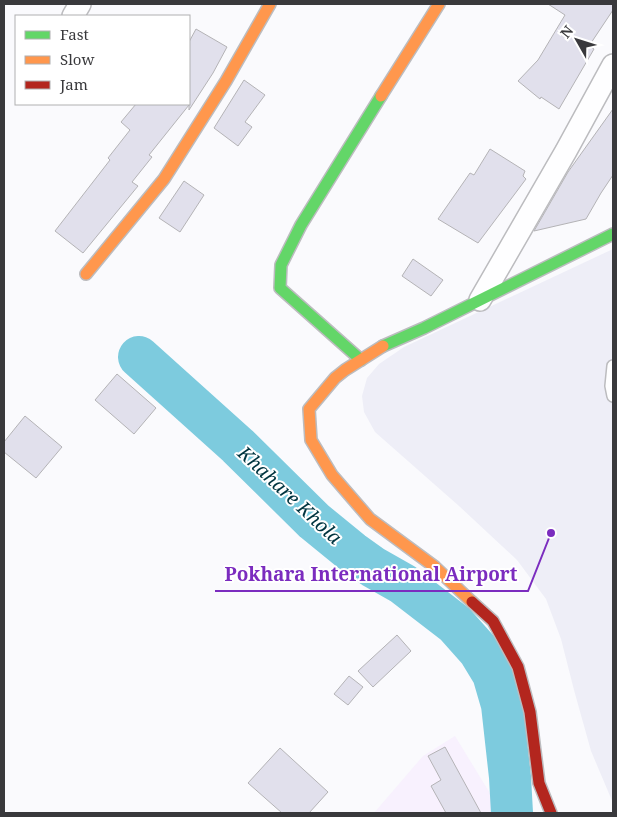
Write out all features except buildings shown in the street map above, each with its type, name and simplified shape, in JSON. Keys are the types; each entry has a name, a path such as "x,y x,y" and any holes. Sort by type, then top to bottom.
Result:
{"main road":[{"path":"86,274 164,179 226,81 270,4"},
{"path":"361,360 280,288 281,265 302,225 438,4"},
{"path":"551,813 539,783 530,712 518,667 493,621 435,567 370,518 332,475 311,440 310,410 335,378 386,344 424,328 613,234"}],"street":[{"path":"480,300 613,65"}],"lane":[{"path":"613,366 611,386 613,396"}],"shaded area":[{"path":"613,249 613,803 591,751 561,639 546,599 517,560 375,432 364,412 362,396 367,378 379,364 404,347"},
{"path":"455,736 502,813 374,813 423,756"}],"waterway":[{"name":"Khahare Khola","path":"139,357 238,446 314,521 352,552 373,567 403,584 455,624 479,651 493,674 502,705 512,813"}],"traffic: fast":[{"path":"361,360 280,288 281,265 301,225 381,96"},
{"path":"383,346 424,328 613,234"}],"traffic: slow":[{"path":"86,274 164,179 226,81 270,4"},
{"path":"381,96 439,4"},
{"path":"383,346 335,378 309,409 311,440 332,475 370,519 435,567 472,602"}],"traffic: jam":[{"path":"472,602 493,621 518,667 530,712 539,783 551,813"}],"place":[{"name":"Pokhara International Airport","path":"551,533"}]}
